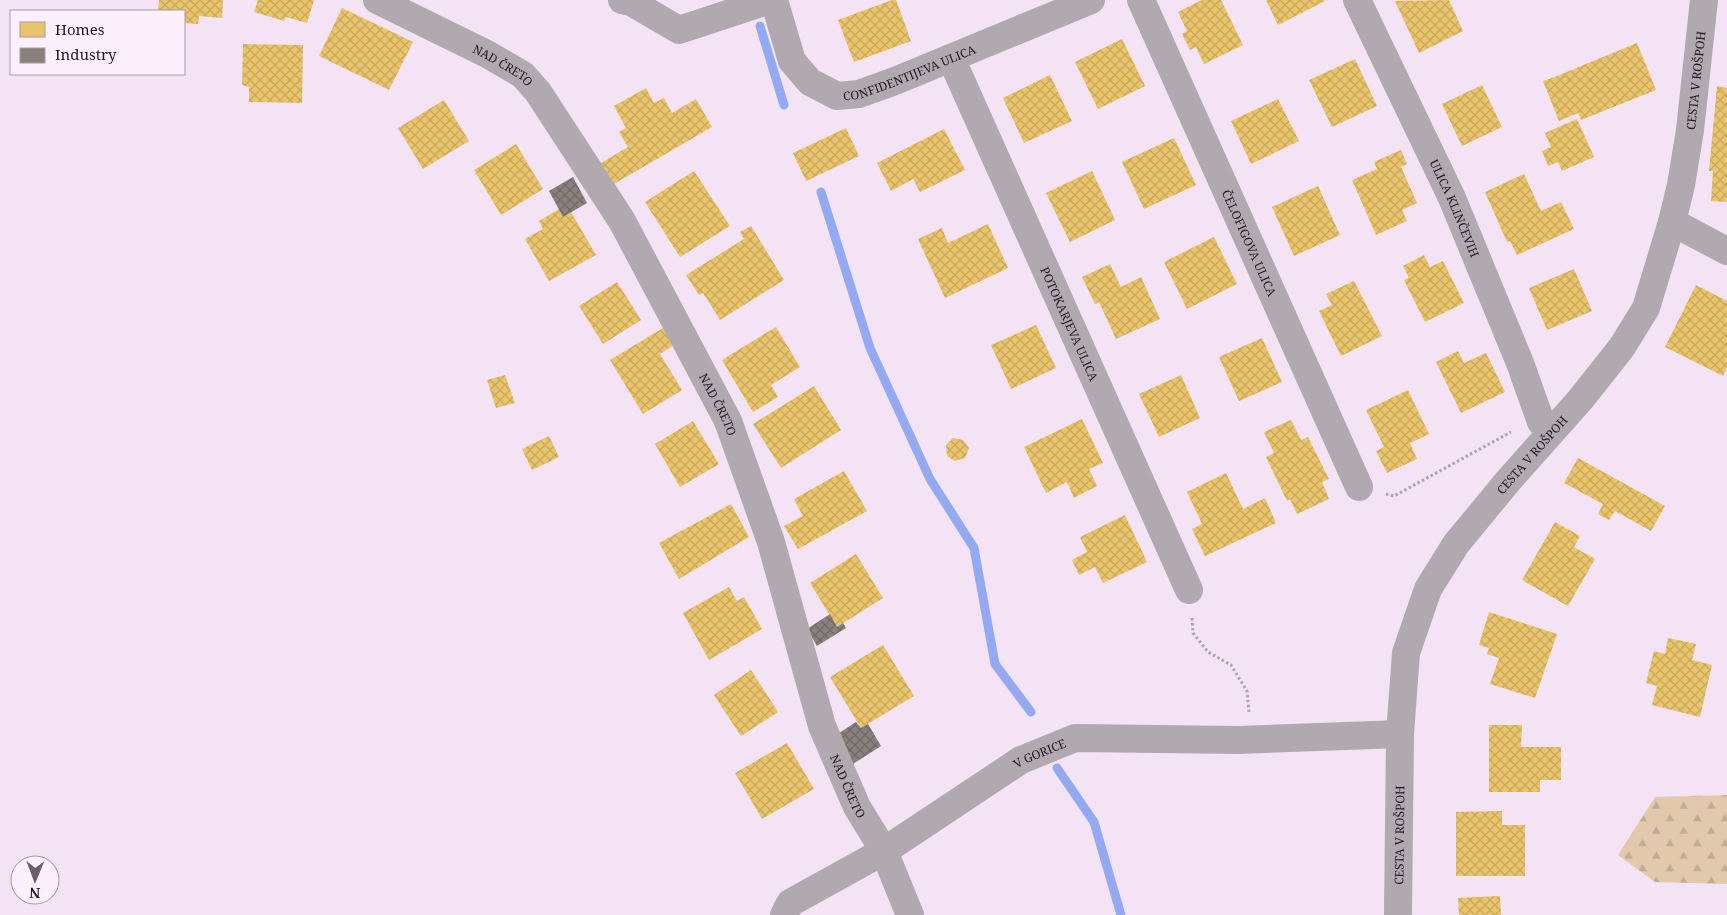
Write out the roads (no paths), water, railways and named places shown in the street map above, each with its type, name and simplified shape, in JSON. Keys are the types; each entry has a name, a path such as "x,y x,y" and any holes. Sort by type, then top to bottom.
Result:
{"street":[{"name":"NAD ČRETO","path":"376,0 487,54 523,76 538,92 622,221 728,421 771,542 822,726 857,807 884,851 910,915"},
{"path":"622,0 631,2 678,30 770,0"},
{"name":"CONFIDENTIJEVA ULICA","path":"774,0 792,61 810,82 837,96 859,94 896,82 1091,0"},
{"name":"ČELOFIGOVA ULICA","path":"1141,0 1359,486"},
{"name":"ULICA KLINČEVIH","path":"1357,0 1452,198 1520,363 1541,422"},
{"name":"CESTA V ROŠPOH","path":"1398,915 1400,734 1406,653 1428,589 1456,544 1508,481 1580,400 1622,347 1646,308 1681,185 1690,130 1704,0"},
{"name":"POTOKARJEVA ULICA","path":"951,58 1189,590"},
{"path":"1672,222 1727,251"},
{"name":"V GORICE","path":"784,915 790,903 884,851 1021,760 1075,738 1239,740 1400,734"}],"waterway":[{"path":"760,26 784,105"},
{"path":"821,192 870,348 930,479 974,548 995,664 1031,712"},
{"path":"1057,768 1094,822 1121,915"}]}
